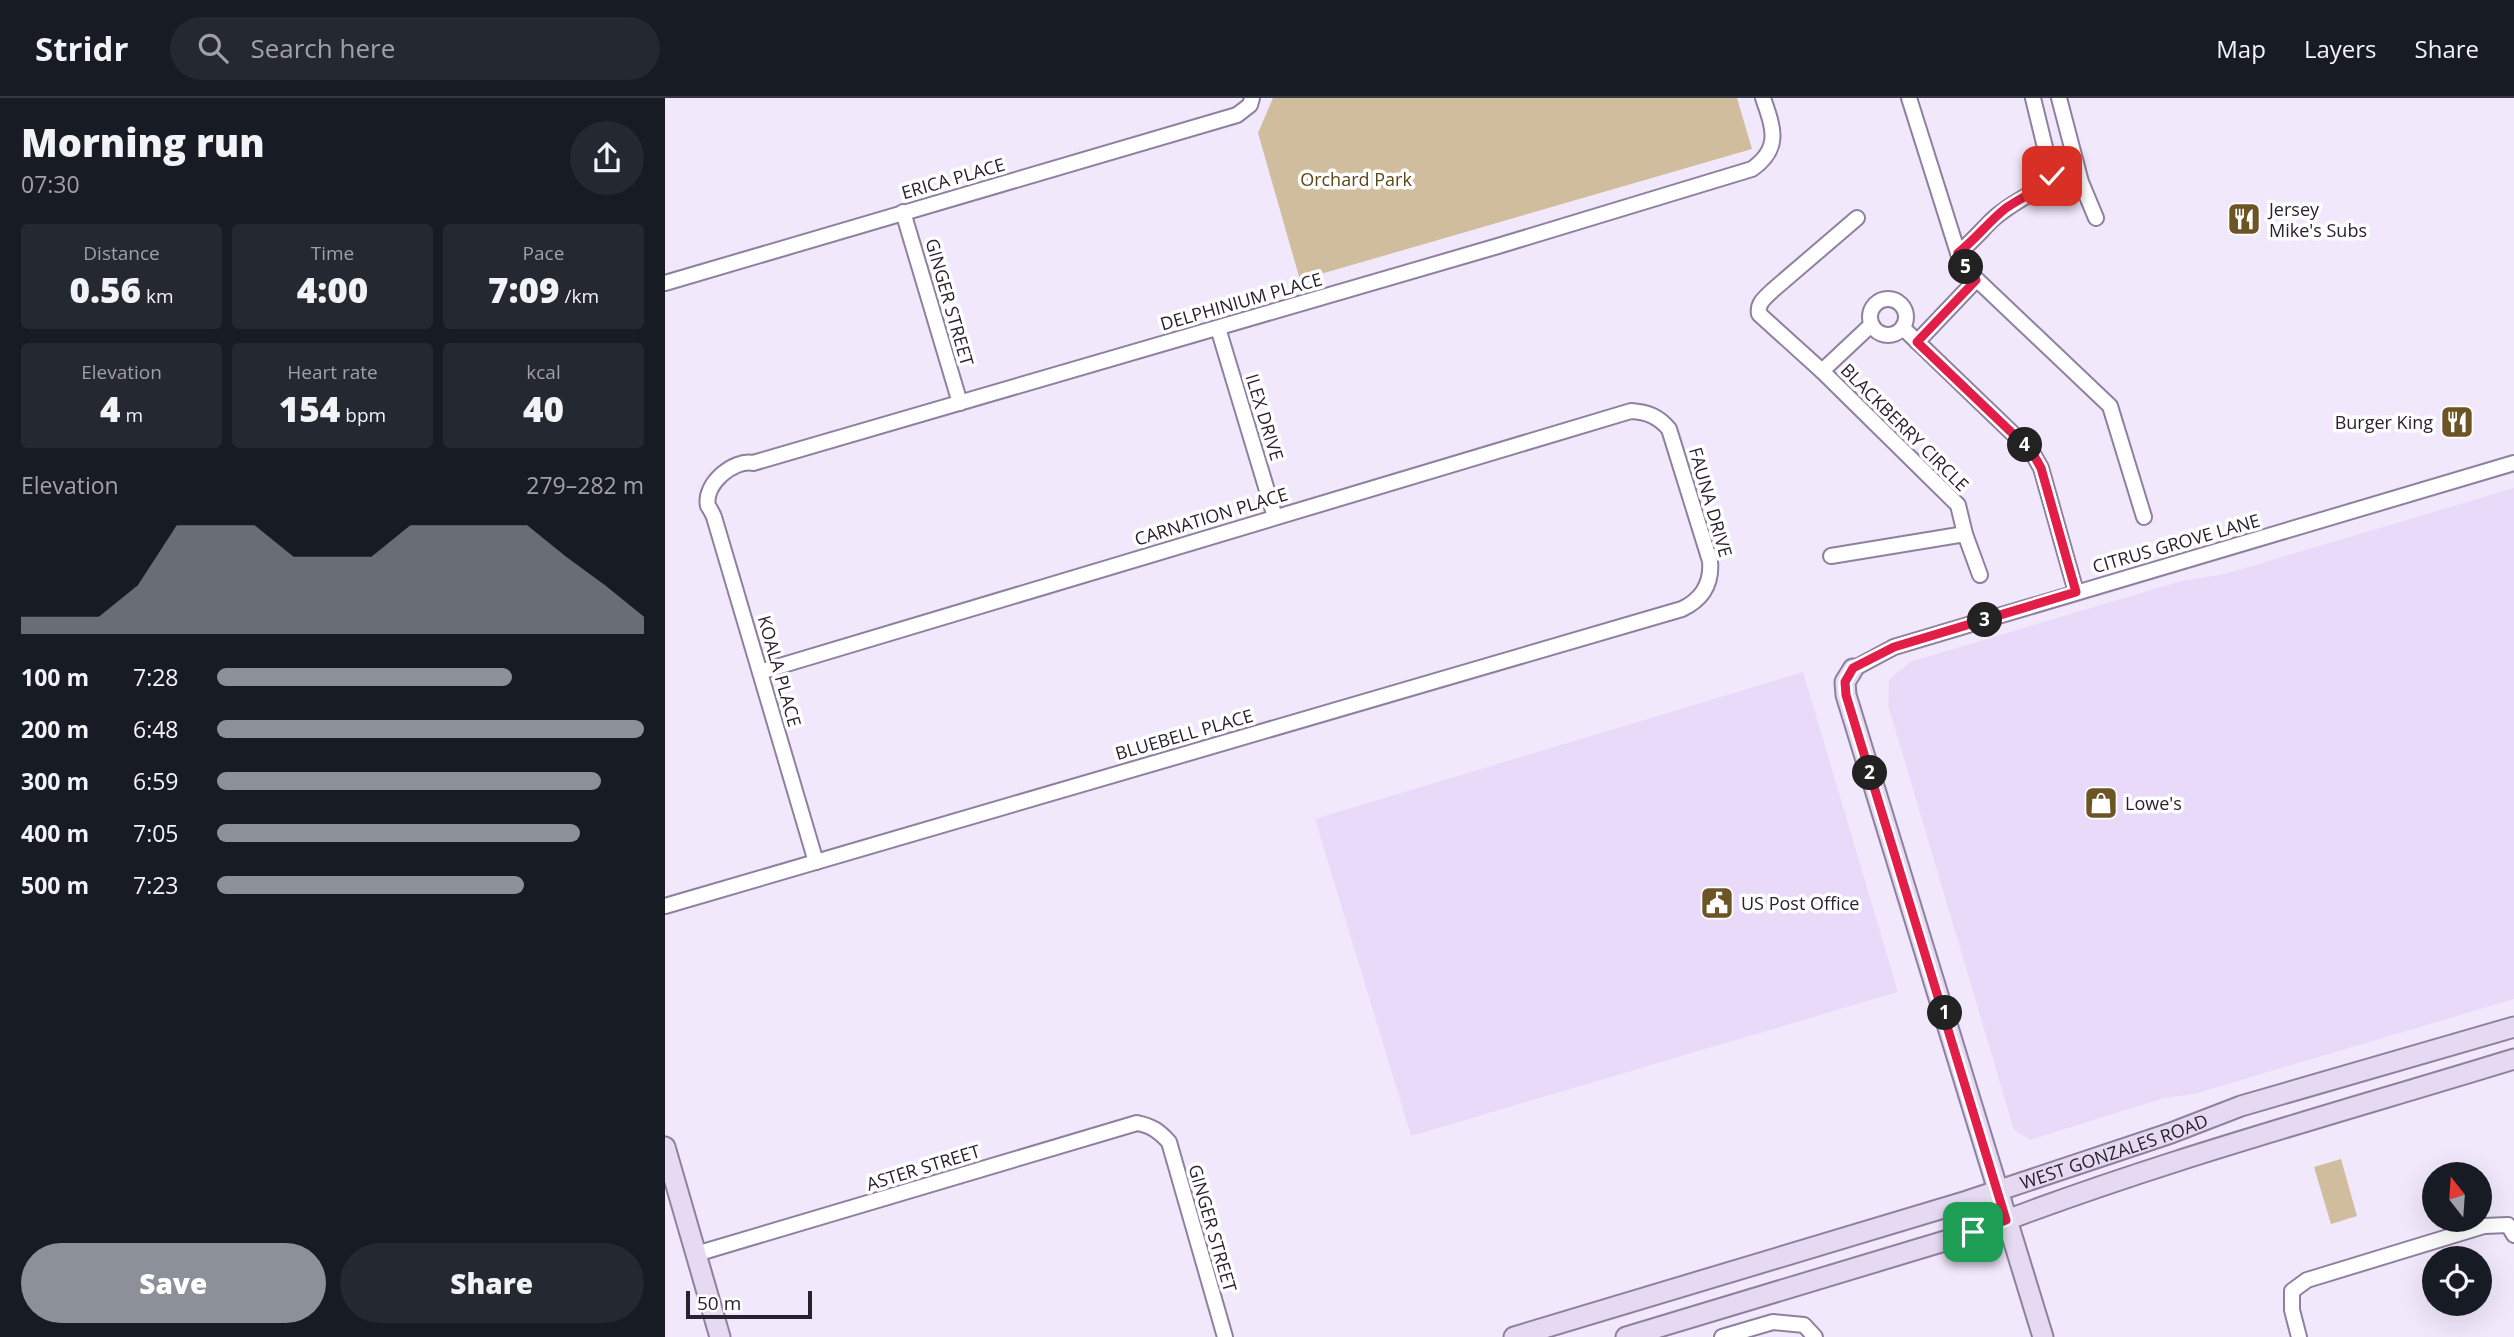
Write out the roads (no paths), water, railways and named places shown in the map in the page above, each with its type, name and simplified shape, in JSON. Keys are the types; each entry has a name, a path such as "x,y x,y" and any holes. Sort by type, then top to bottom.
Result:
{"main road":[{"path":"1853,668 1845,682 1846,695 2043,1337"},
{"name":"WEST GONZALES ROAD","path":"1514,1337 1998,1190 2171,1133 2241,1106 2514,1027"},
{"name":"WEST GONZALES ROAD","path":"1626,1337 1978,1231 2122,1179 2514,1059"},
{"path":"2340,1078 2351,1109"},
{"path":"665,1146 720,1337"}],"street":[{"name":"DELPHINIUM PLACE","path":"711,492 720,477 738,464 753,463 1218,328 1752,169 1761,163 1774,135 1763,98"},
{"path":"1909,98 1958,253 1976,280 2110,406 2144,517"},
{"path":"1958,253 1975,240 2007,207 2049,183 2052,176 2033,98"},
{"path":"2059,98 2081,182 2096,218"},
{"name":"ERICA PLACE","path":"665,283 1237,115 1251,102"},
{"name":"GINGER STREET","path":"903,212 960,403"},
{"path":"1822,371 1759,314 1758,307 1773,290 1857,218"},
{"path":"1917,342 1976,280"},
{"name":"BLACKBERRY CIRCLE","path":"1980,575 1958,505 1822,371 1871,325 1869,314 1881,300 1892,300 1902,306 1906,317 1903,328 2032,452 2041,468 2076,592"},
{"path":"1871,325 1879,334 1886,336 1903,328"},
{"name":"ILEX DRIVE","path":"1218,328 1275,517"},
{"name":"CARNATION PLACE","path":"760,672 1620,413 1631,411 1650,414 1658,417 1669,429"},
{"name":"FAUNA DRIVE","path":"1669,429 1710,561 1711,574 1707,587"},
{"name":"CITRUS GROVE LANE","path":"1853,668 1894,647 2514,463"},
{"name":"KOALA PLACE","path":"711,492 708,507 714,517 816,862"},
{"path":"1831,556 1965,534"},
{"name":"BLUEBELL PLACE","path":"665,906 1682,609 1695,603 1707,587"},
{"name":"ASTER STREET","path":"696,1254 1120,1127 1137,1123 1160,1131"},
{"name":"GINGER STREET","path":"1160,1131 1169,1142 1173,1154 1225,1337"},
{"path":"2299,1337 2292,1310 2292,1291 2307,1280 2484,1226 2508,1225 2514,1235"},
{"path":"1722,1337 1773,1322 1804,1325 1815,1337"}],"place":[{"name":"Jersey Mike's Subs","path":"2244,219"},
{"name":"Burger King","path":"2457,422"},
{"name":"Lowe's","path":"2101,803"},
{"name":"US Post Office","path":"1717,903"}],"park label":[{"name":"Orchard Park","path":"1356,179"}]}
